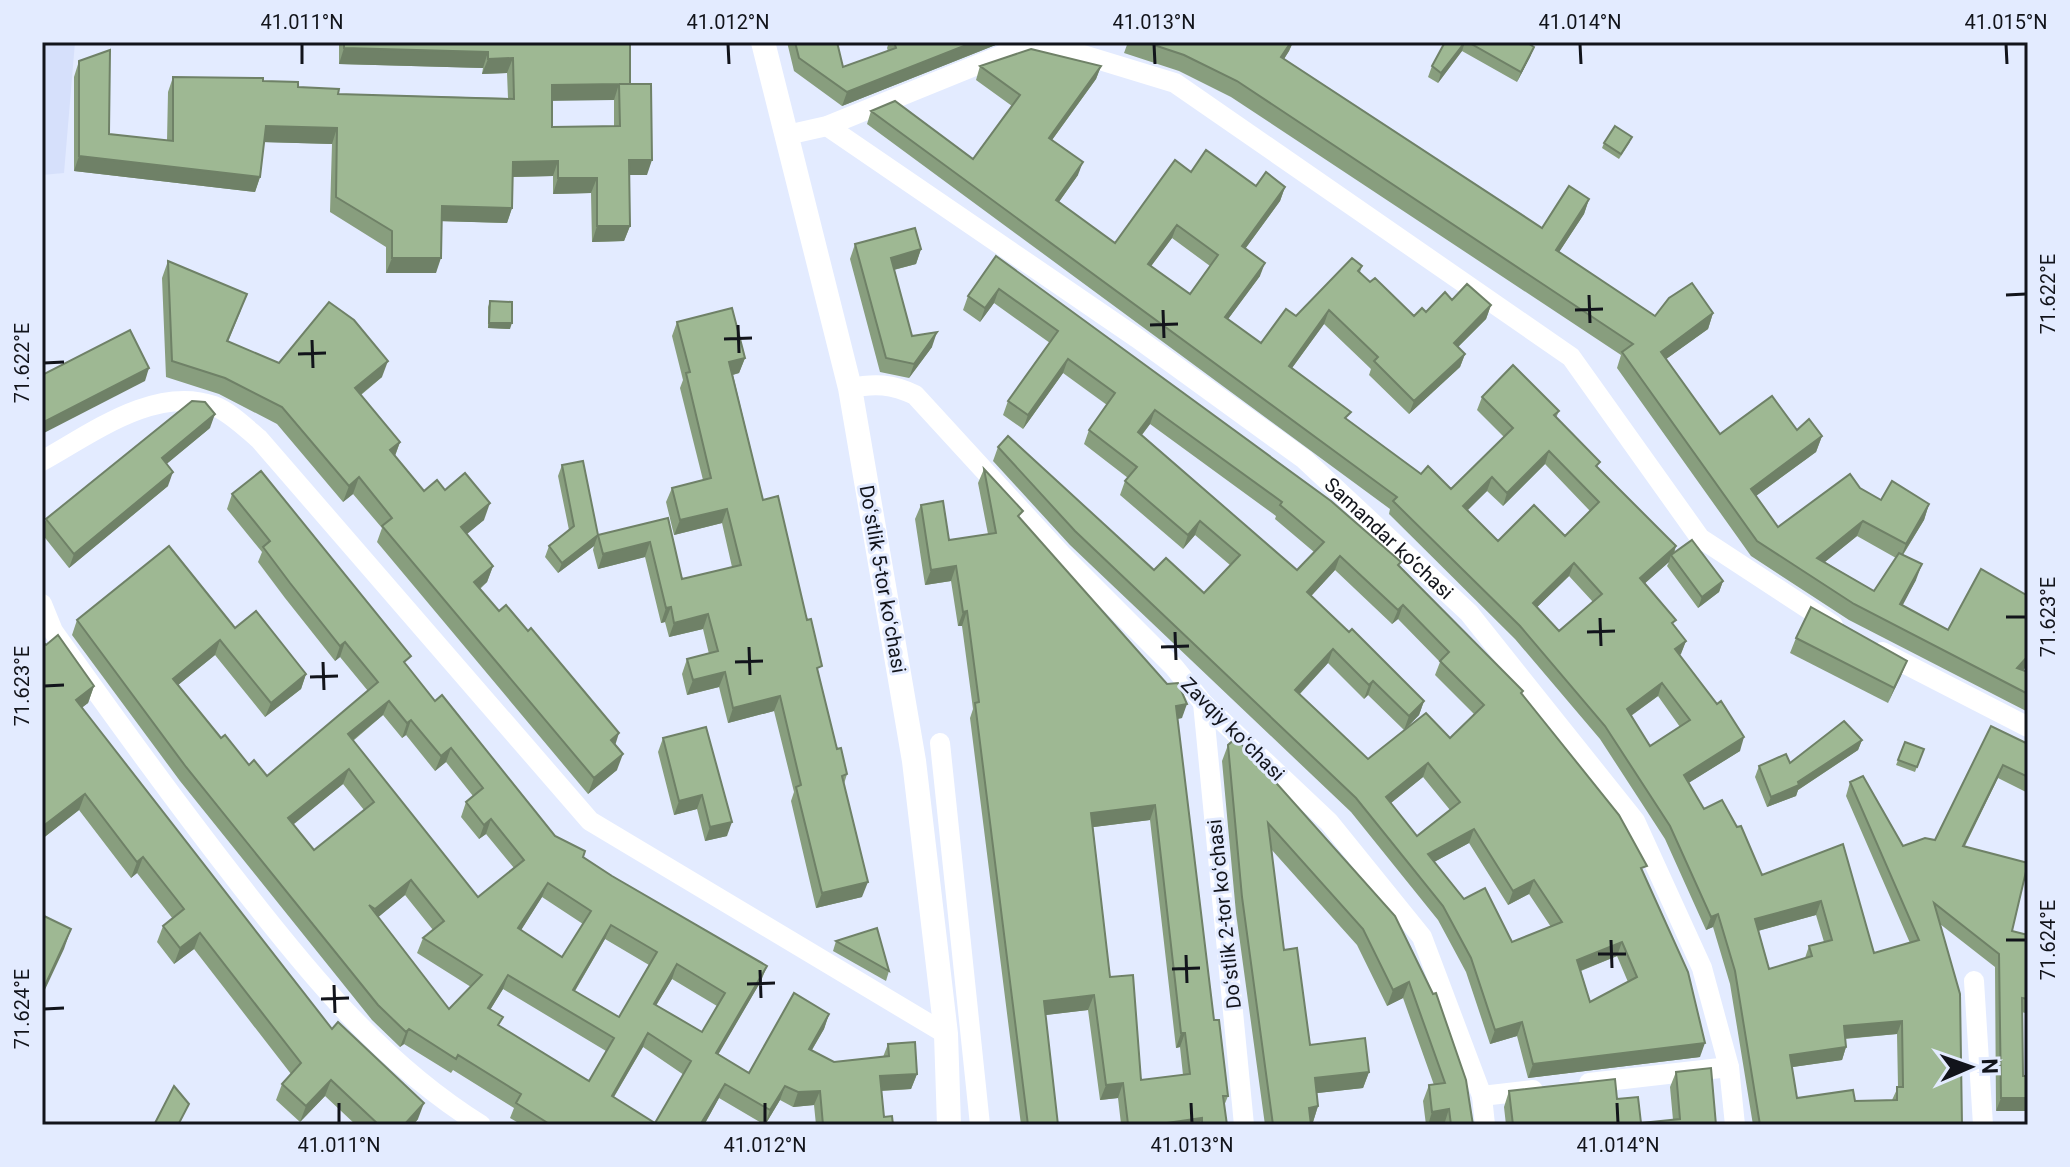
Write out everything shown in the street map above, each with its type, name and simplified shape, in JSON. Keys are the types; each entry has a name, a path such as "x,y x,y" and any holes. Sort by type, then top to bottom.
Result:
{"street":[{"name":"Doʻstlik 5-tor koʻchasi","path":"763,42 850,388 914,761 946,1034 949,1125"},
{"path":"787,135 827,126 1014,50 1057,47 1175,83 1571,357 1700,538 1862,641 2028,727"},
{"name":"Samandar ko‘chasi","path":"827,126 1137,338 1304,459 1469,613 1635,821 1702,968 1729,1067 1735,1125"},
{"name":"Zavqiy koʻchasi","path":"850,388 875,383 896,386 915,395 1061,554 1174,667 1203,703 1329,822 1422,937 1482,1096 1485,1125"},
{"path":"42,461 125,415 186,400 216,406 259,439 590,821 946,1034"},
{"path":"42,604 53,631 167,791 313,978 402,1068 439,1099 481,1125"},
{"name":"Doʻstlik 2-tor koʻchasi","path":"1203,703 1244,1125"},
{"path":"940,743 980,1125"},
{"path":"1974,981 1983,1125"},
{"path":"1482,1096 1729,1067"}],"shaded area":[{"path":"42,42 75,42 64,173 42,175"}],"building":[{"path":"344,42 630,42 630,84 651,84 652,160 629,160 630,226 597,226 597,178 558,178 558,161 513,162 512,208 442,206 441,258 392,258 392,231 336,197 337,128 266,126 260,177 79,156 79,61 110,50 109,134 173,141 173,77 263,78 263,81 298,82 298,87 339,89 338,94 514,99 513,58 488,59 488,52 344,48","holes":["619,84 620,126 552,127 552,85"]},
{"path":"795,42 837,42 843,67 896,48 894,42 974,42 847,92 799,58"},
{"path":"1145,42 1291,42 1281,57 1542,228 1569,186 1589,199 1556,250 1655,316 1669,298 1692,283 1713,313 1661,352 1720,434 1772,396 1797,430 1809,419 1822,436 1751,489 1778,527 1850,474 1860,488 1881,500 1892,481 1929,504 1906,544 1863,521 1817,558 1874,591 1899,553 1922,564 1900,604 1948,630 1981,569 2028,596 2028,656 2017,668 2028,672 2028,694 1854,604 1757,541 1622,352 1633,344 1237,81 1184,55"},
{"path":"1445,42 1465,42 1441,73 1432,66"},
{"path":"1468,42 1526,42 1534,47 1521,72"},
{"path":"1031,49 1101,66 1049,138 1083,162 1056,200 1115,243 1175,160 1191,172 1206,150 1256,186 1266,172 1285,187 1242,246 1265,263 1225,317 1261,343 1286,309 1296,316 1352,258 1362,266 1358,271 1370,282 1375,278 1414,316 1422,308 1426,312 1445,292 1452,300 1467,284 1491,305 1454,343 1465,354 1414,401 1374,361 1378,357 1329,310 1289,366 1351,412 1345,418 1421,474 1428,466 1451,489 1513,428 1482,397 1513,365 1559,411 1554,415 1600,462 1596,466 1676,546 1640,578 1676,620 1672,623 1686,641 1675,649 1717,704 1721,701 1744,737 1684,775 1704,809 1722,800 1737,827 1741,826 1762,875 1843,844 1874,953 1919,940 1850,782 1863,776 1903,846 1925,838 1935,840 1991,726 2028,744 2028,777 2003,765 1963,846 2028,863 2012,931 2028,935 2028,999 2022,998 2023,1076 2028,1076 2028,1098 2001,1098 1999,954 1934,903 1960,994 1962,1125 1760,1125 1735,971 1718,914 1711,917 1670,826 1605,726 1520,626 1393,501 1397,497 871,111 895,101 973,159 1020,95 980,66","holes":["1177,225 1218,255 1190,294 1148,264","1549,451 1599,502 1565,536 1534,505 1498,541 1463,506 1492,477 1507,493","1574,563 1602,594 1559,631 1533,603","1662,683 1690,720 1650,746 1627,709","1821,901 1832,940 1809,946 1812,956 1769,969 1755,919","1902,1021 1903,1087 1897,1087 1897,1100 1855,1101 1853,1090 1797,1098 1790,1055 1846,1047 1844,1026"]},
{"path":"1615,126 1632,137 1621,154 1604,143"},
{"path":"915,228 921,249 891,258 912,336 937,332 914,364 886,358 855,244"},
{"path":"996,256 1331,501 1401,562 1398,565 1523,691 1521,693 1619,815 1647,866 1641,868 1688,972 1705,1043 1533,1064 1522,1022 1495,1030 1471,958 1443,906 1356,798 1075,531 998,447 1008,436 1154,570 1166,558 1204,593 1240,555 1200,521 1188,535 1125,481 1137,467 1089,430 1115,393 1068,359 1028,415 1008,401 1058,331 999,289 985,308 968,296","holes":["1155,410 1282,502 1280,505 1324,542 1297,570 1138,432","1340,556 1398,610 1403,605 1449,652 1440,661 1484,705 1450,738 1426,713 1368,759 1295,690 1333,649 1369,685 1373,681 1409,716 1424,701 1352,629 1349,632 1307,592","1428,763 1460,802 1417,836 1386,797","1474,829 1513,891 1534,880 1562,922 1512,942 1485,888 1464,899 1428,854","1622,942 1637,977 1590,1002 1577,960"]},
{"path":"168,261 247,294 227,341 279,363 329,302 354,320 388,361 355,388 400,442 390,450 424,491 437,480 445,490 465,473 490,503 461,527 493,566 474,582 499,611 506,605 528,631 531,628 619,733 611,740 623,754 594,778 382,526 392,518 359,477 349,486 282,407 225,378 172,361"},
{"path":"490,301 512,302 512,323 489,323"},
{"path":"732,308 745,358 729,362 763,500 778,496 807,620 811,619 822,666 817,668 837,749 841,748 847,774 842,776 868,882 822,893 796,787 801,785 780,696 733,708 725,672 693,680 687,659 718,651 708,614 674,623 671,607 666,608 650,542 603,554 598,535 668,518 682,579 741,565 727,509 680,520 672,488 711,478 677,322"},
{"path":"130,330 149,368 42,423 42,375"},
{"path":"192,401 205,402 215,414 162,458 173,472 74,554 46,519"},
{"path":"583,461 598,535 562,563 549,546 574,526 562,465"},
{"path":"984,469 1023,511 1018,516 1167,684 1178,683 1187,704 1176,706 1214,1020 1219,1020 1228,1096 1223,1096 1227,1125 1202,1125 1202,1118 1153,1125 1117,1125 1128,1124 1123,1083 1106,1085 1094,995 1044,1001 1058,1125 1028,1125 975,703 979,702 967,611 963,612 956,566 931,570 921,505 943,501 949,540 996,533","holes":["1155,805 1181,1033 1185,1033 1190,1074 1141,1080 1133,975 1110,977 1091,813"]},
{"path":"261,471 411,656 404,662 435,701 442,695 555,836 585,851 583,857 612,876 767,966 716,1053 749,1073 794,993 829,1014 809,1049 834,1062 889,1056 888,1044 915,1042 917,1074 880,1076 884,1117 892,1116 893,1125 823,1125 820,1091 798,1092 785,1086 770,1110 725,1084 700,1125 551,1125 516,1103 521,1094 458,1055 456,1059 409,1029 406,1032 378,1005 186,767 77,620 169,546 235,628 256,611 306,674 271,703 220,640 173,679 221,738 225,735 249,765 254,760 267,776 378,682 345,642 340,646 290,583 263,547 270,541 232,494","holes":["389,701 407,723 411,720 441,756 451,748 483,788 466,802 484,825 491,819 524,860 478,897 348,734","349,769 374,802 314,850 288,818","411,880 444,921 423,938 482,975 449,1009 369,905 375,909","548,883 591,911 562,957 518,928","611,925 657,952 619,1017 573,990","677,964 725,993 702,1032 654,1004","508,975 614,1038 589,1081 498,1025 503,1017 488,1008","648,1033 691,1061 655,1123 612,1096"]},
{"path":"1692,540 1723,581 1702,597 1671,555"},
{"path":"1811,607 1907,661 1894,688 1796,638"},
{"path":"58,635 94,686 76,700 332,1029 338,1022 424,1103 404,1125 379,1125 331,1080 306,1106 282,1084 301,1063 200,933 180,948 163,926 184,909 143,857 137,862 85,794 42,827 42,643 46,645"},
{"path":"1844,721 1862,740 1798,782 1799,785 1771,797 1759,766 1786,754 1790,763"},
{"path":"706,727 732,822 710,827 702,795 679,801 663,738"},
{"path":"1236,738 1395,916 1433,994 1436,993 1466,1080 1473,1125 1451,1125 1449,1109 1432,1112 1429,1085 1445,1083 1409,982 1393,990 1363,929 1268,823 1284,950 1297,948 1310,1045 1365,1038 1369,1072 1315,1078 1318,1106 1309,1108 1311,1125 1273,1125 1242,897 1228,745"},
{"path":"1905,742 1924,749 1917,767 1898,760"},
{"path":"42,915 71,929 42,992"},
{"path":"877,928 889,971 836,941"},
{"path":"1711,1068 1716,1125 1513,1125 1509,1091 1615,1079 1617,1099 1638,1097 1641,1123 1680,1119 1676,1072"},
{"path":"174,1086 189,1104 178,1125 154,1125"}]}
